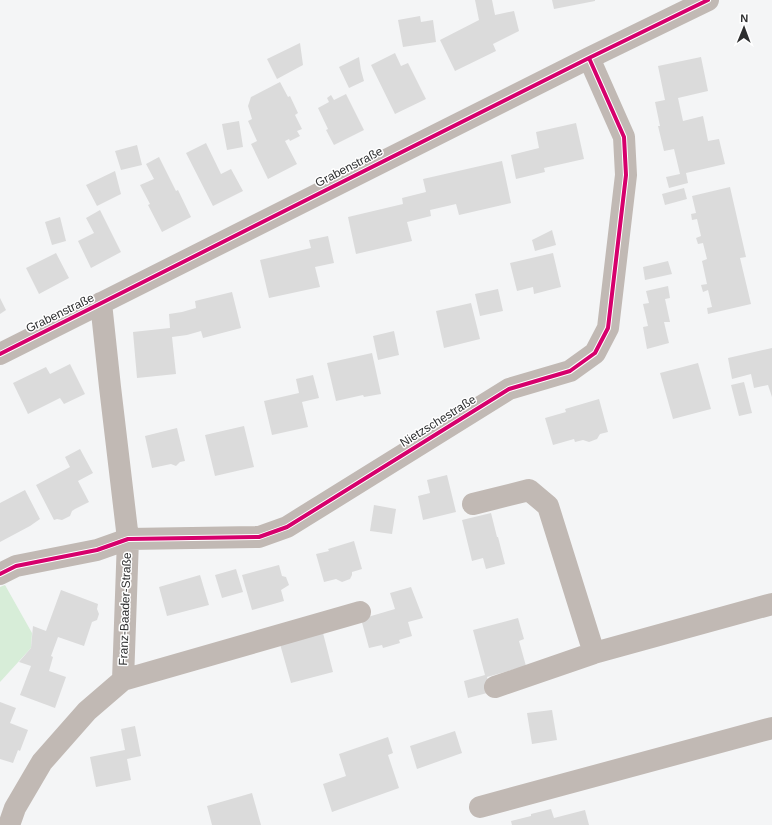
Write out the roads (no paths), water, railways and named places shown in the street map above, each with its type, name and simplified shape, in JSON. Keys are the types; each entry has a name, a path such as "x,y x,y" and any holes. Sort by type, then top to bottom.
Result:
{"street":[{"name":"Grabenstraße","path":"0,354 589,58 708,0"},
{"name":"Nietzschestraße","path":"0,574 16,566 97,550 128,539 259,537 287,527 509,389 570,371 595,353 608,328 626,175 624,137 589,58"},
{"name":"Franz-Baader-Straße","path":"9,825 15,808 42,762 87,711 123,680 128,539 101,304"},
{"path":"473,504 529,490 548,506 594,653"},
{"path":"496,687 594,653 772,604"},
{"path":"123,680 360,612"},
{"path":"480,807 772,728"}]}
